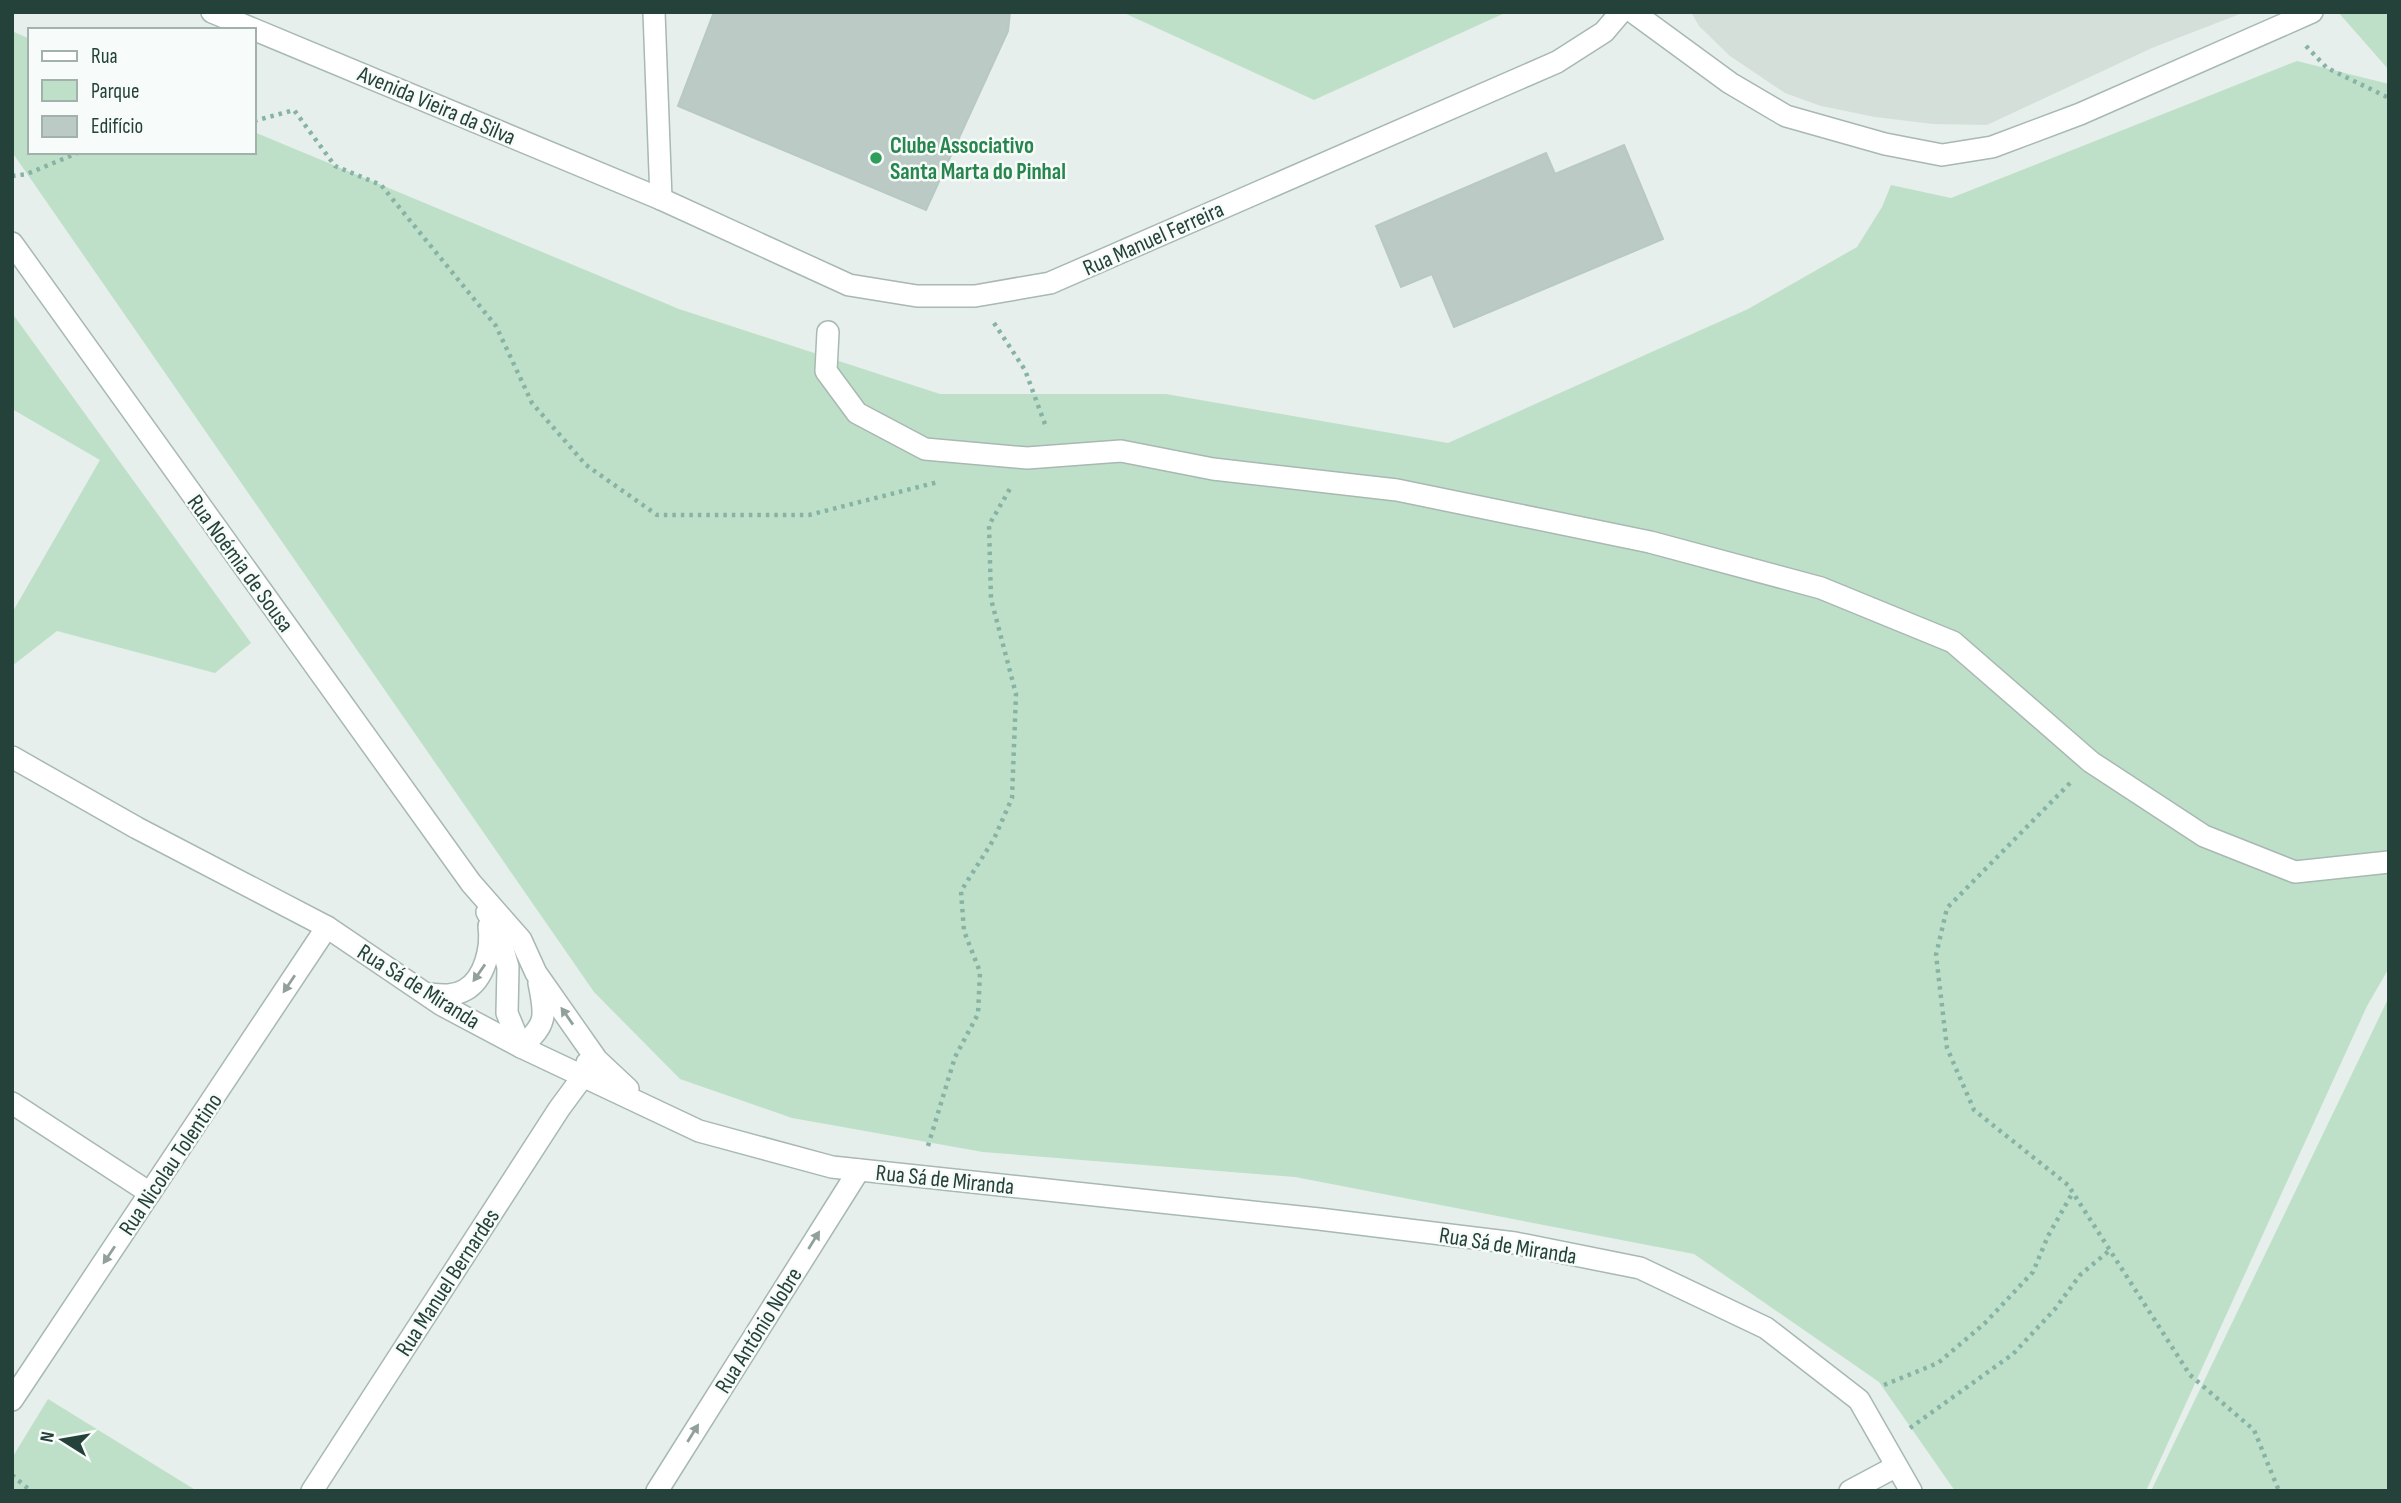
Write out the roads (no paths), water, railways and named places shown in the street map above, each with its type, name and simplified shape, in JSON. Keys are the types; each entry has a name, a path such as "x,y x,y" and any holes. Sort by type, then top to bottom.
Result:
{"street":[{"name":"Avenida Vieira da Silva","path":"212,12 250,28"},
{"path":"654,12 661,199"},
{"name":"Rua Manuel Ferreira","path":"661,199 849,285 917,296 975,296 1050,283 1557,62 1604,32 1621,12"},
{"path":"1633,12 1730,83 1786,116 1885,144 1942,155 1992,147 2080,114 2284,22 2312,12"},
{"name":"Avenida Vieira da Silva","path":"256,30 661,199"},
{"name":"Rua Noémia de Sousa","path":"12,243 471,883 522,940 536,973 545,1018 537,1033 521,1048 507,1013 508,967 498,932 471,883"},
{"path":"828,332 826,371 857,413 925,449 1027,458 1121,451 1213,468 1397,490 1650,542 1821,588 1953,642 2091,762 2204,836 2295,872 2389,862"},
{"name":"Rua Sá de Miranda","path":"12,757 137,828 327,927 426,994 521,1048 584,1075 699,1131 832,1167 1319,1219 1515,1243 1640,1268 1766,1328 1859,1400 1884,1448 1911,1491"},
{"name":"Rua Noémia de Sousa","path":"426,994 451,995 467,990 487,961 491,940 488,914"},
{"name":"Rua Nicolau Tolentino","path":"12,1399 327,927"},
{"name":"Rua Noémia de Sousa","path":"536,973 590,1049 643,1104"},
{"path":"584,1075 590,1049"},
{"name":"Rua Manuel Bernardes","path":"312,1491 559,1109 584,1075"},
{"path":"12,1103 150,1193"},
{"name":"Rua António Nobre","path":"657,1491 859,1170"},
{"path":"1850,1491 1895,1466"}],"place":[{"name":"Clube Associativo Santa Marta do Pinhal","path":"876,158"}]}
